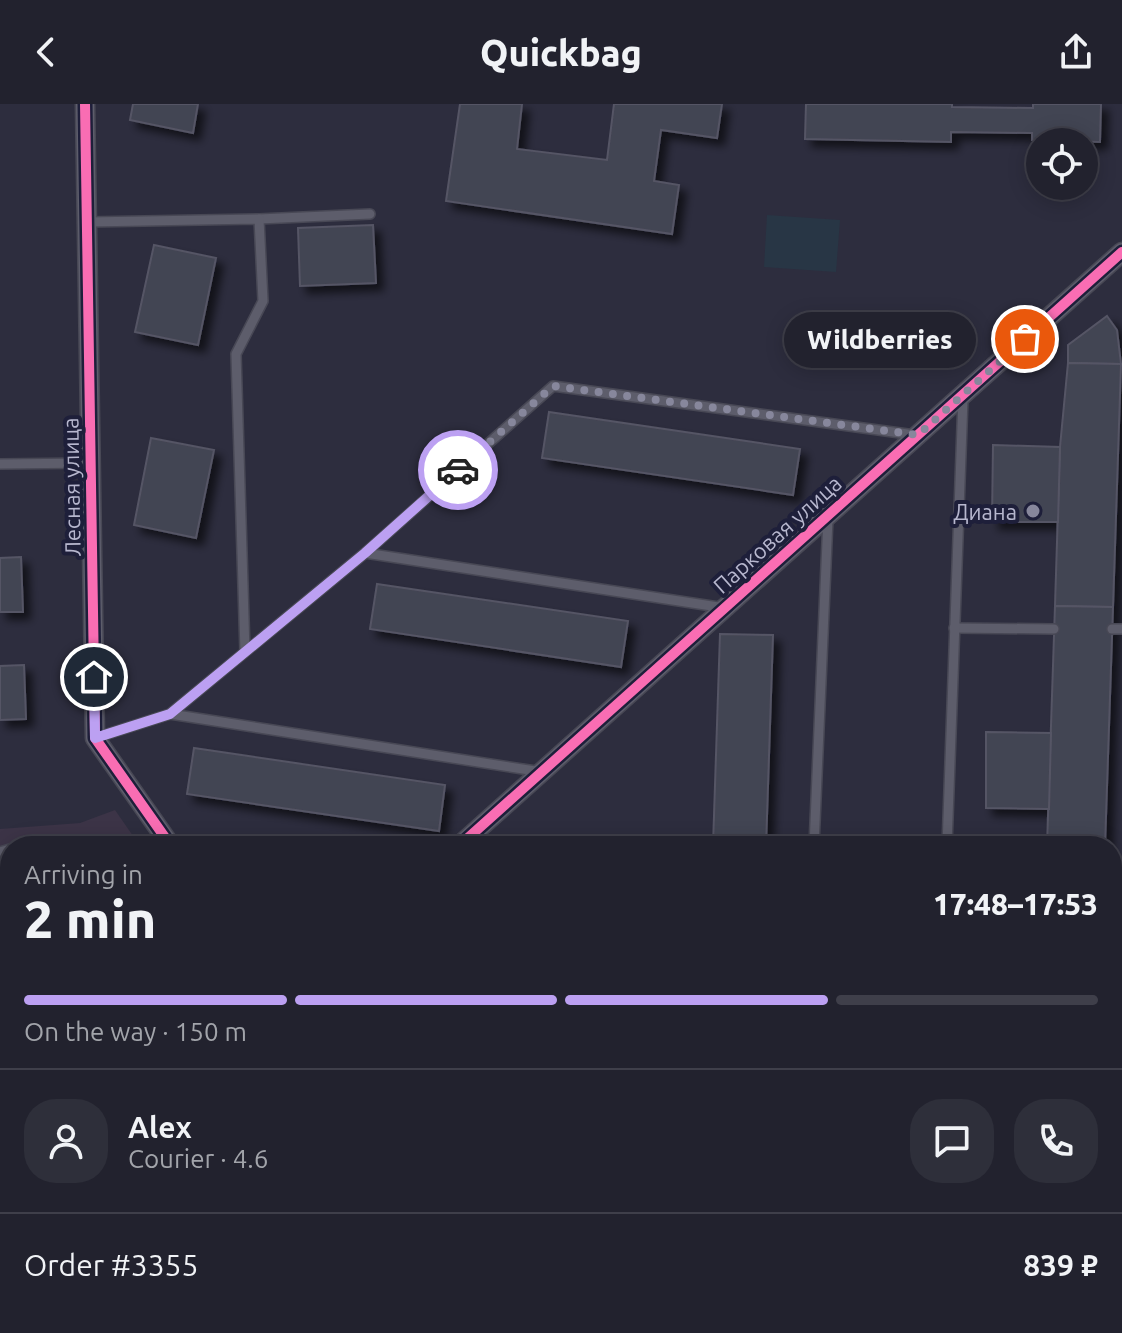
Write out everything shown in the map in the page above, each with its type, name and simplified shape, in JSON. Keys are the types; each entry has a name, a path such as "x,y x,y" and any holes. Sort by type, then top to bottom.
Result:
{"street":[{"name":"Лесная улица","path":"85,104 95,738"},
{"name":"Парковая улица","path":"470,836 1116,258"},
{"path":"95,738 164,836"}],"lane":[{"path":"88,222 370,214"},
{"path":"245,652 236,354 263,301 259,219"},
{"path":"95,738 170,714 365,553 553,386 918,435"},
{"path":"947,836 963,395"},
{"path":"0,464 91,463"},
{"path":"814,836 828,516"},
{"path":"365,553 725,608"},
{"path":"954,628 1054,629"},
{"path":"170,714 542,772"}],"shaded area":[{"path":"767,215 840,220 836,272 764,267"},
{"path":"115,810 133,836 0,836 0,829 80,823"}],"building":[{"path":"133,104 198,104 193,133 130,120"},
{"path":"460,104 522,104 517,149 607,160 614,104 722,104 717,138 661,130 654,181 679,185 672,234 446,201"},
{"path":"806,104 952,104 952,107 1033,108 1033,104 1101,104 1100,142 1098,128 1026,128 1026,133 951,132 951,142 805,139"},
{"path":"373,225 376,283 300,286 298,228"},
{"path":"154,245 216,258 198,345 135,332"},
{"path":"1107,316 1117,330 1121,364 1068,363 1068,345"},
{"path":"1068,363 1121,364 1113,607 1055,606 1060,447"},
{"path":"549,412 800,449 793,495 542,458"},
{"path":"151,438 214,450 196,538 134,525"},
{"path":"993,445 1060,447 1058,522 992,522"},
{"path":"21,557 23,612 0,612 0,558"},
{"path":"377,584 628,621 621,667 370,629"},
{"path":"1055,606 1113,607 1105,836 1047,836"},
{"path":"720,634 773,635 766,836 713,836"},
{"path":"24,665 26,719 0,720 0,666"},
{"path":"986,732 1051,733 1049,809 986,808"},
{"path":"194,748 445,785 439,831 187,794"}],"cycle path":[{"path":"85,104 95,738 164,836"},
{"path":"470,836 1122,252"}],"way so far":[{"path":"458,470 553,386 918,435 1025,339"}],"place":[{"name":"Wildberries","path":"1025,339"},
{"name":"Диана","path":"1033,511"}],"route":[{"path":"94,677 95,738 170,714 365,553 458,470"}]}
